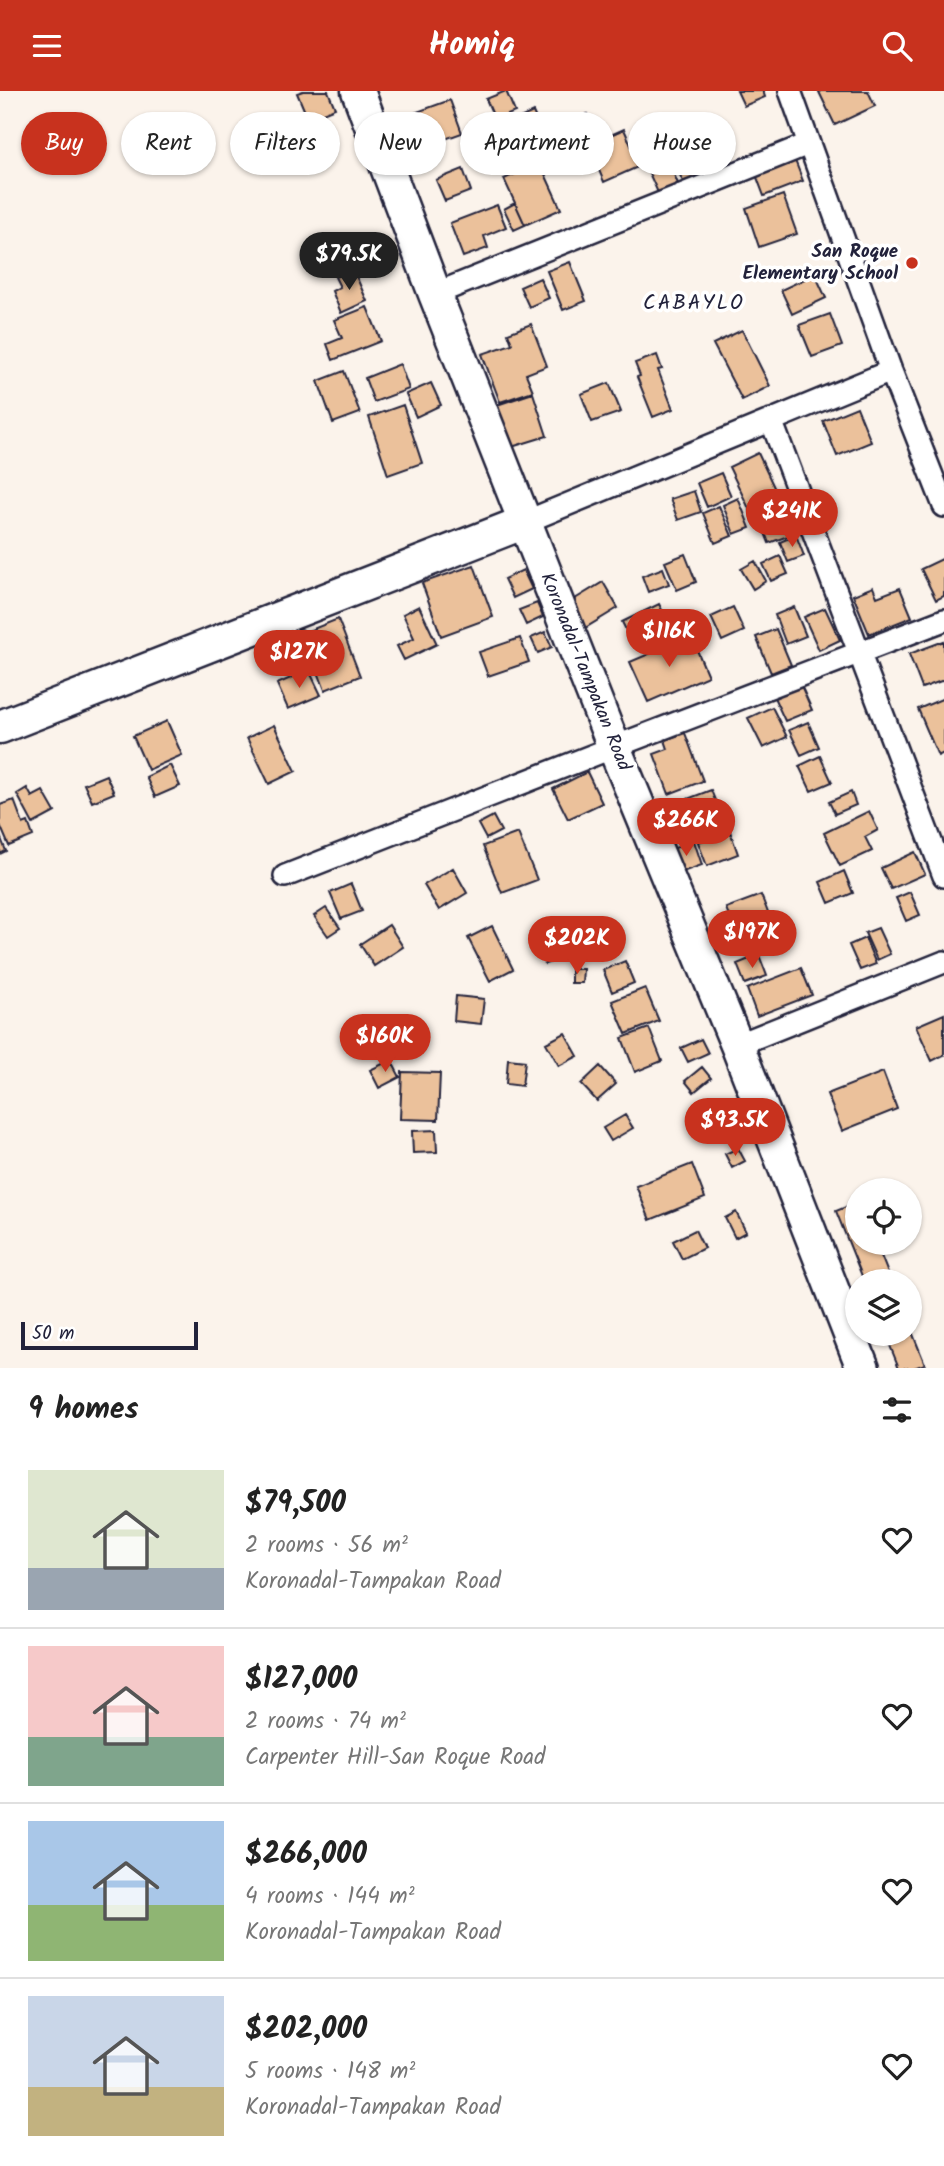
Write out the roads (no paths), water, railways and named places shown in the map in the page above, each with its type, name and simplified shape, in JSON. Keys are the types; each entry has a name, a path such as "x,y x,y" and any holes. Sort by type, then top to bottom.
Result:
{"main road":[{"name":"Koronadal-Tampakan Road","path":"358,91 525,522 737,1045 863,1368"},
{"path":"0,727 525,522"}],"street":[{"path":"790,91 891,371 944,506"},
{"path":"435,294 807,144"},
{"path":"525,522 891,371"},
{"path":"771,421 944,876"},
{"path":"285,876 944,620"},
{"path":"737,1045 944,962"}],"place":[{"name":"San Roque Elementary School","path":"912,263"}],"district":[{"name":"CABAYLO","path":"694,303"}]}
